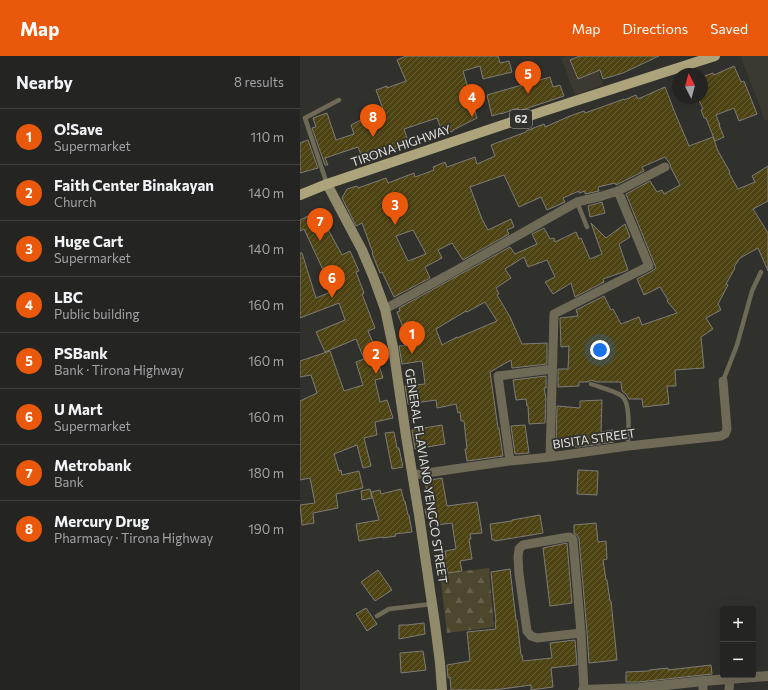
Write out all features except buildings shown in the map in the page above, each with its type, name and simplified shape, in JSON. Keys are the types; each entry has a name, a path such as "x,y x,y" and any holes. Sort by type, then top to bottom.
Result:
{"main road":[{"name":"TIRONA HIGHWAY","path":"300,195 327,184 544,111 715,56"},
{"name":"GENERAL FLAVIANO YENGCO STREET","path":"327,184 362,250 385,309 393,347 413,475 440,663 442,690"}],"street":[{"path":"385,309 458,270 577,202 618,191 665,167"},
{"path":"550,457 554,314 650,266 618,191"},
{"path":"510,461 498,376 552,369"},
{"name":"BISITA STREET","path":"413,475 628,446 721,436 725,434 727,429 723,381"},
{"path":"581,633 536,638 531,636 527,631 518,557 519,549 523,545 569,537 573,540 581,633 584,690 703,686 730,679 768,676"},
{"path":"729,690 730,679"}],"lane":[{"path":"327,184 305,118 339,100"},
{"path":"577,202 587,228"},
{"path":"723,381 737,345 752,291 761,272"},
{"path":"591,384 624,397 629,416 628,446"},
{"path":"377,616 390,609 432,604"}],"shaded area":[{"path":"567,56 593,56 603,85 575,95 561,58"},
{"path":"768,56 768,120 765,121 741,57"}],"green space":[{"path":"489,568 494,627 447,633 440,574"}],"place":[{"name":"PSBank","path":"528,94"},
{"name":"LBC","path":"472,117"},
{"name":"Mercury Drug","path":"373,137"},
{"name":"Huge Cart","path":"395,225"},
{"name":"Metrobank","path":"320,241"},
{"name":"U Mart","path":"332,298"},
{"name":"O!Save","path":"412,354"},
{"name":"Faith Center Binakayan","path":"376,374"}]}
